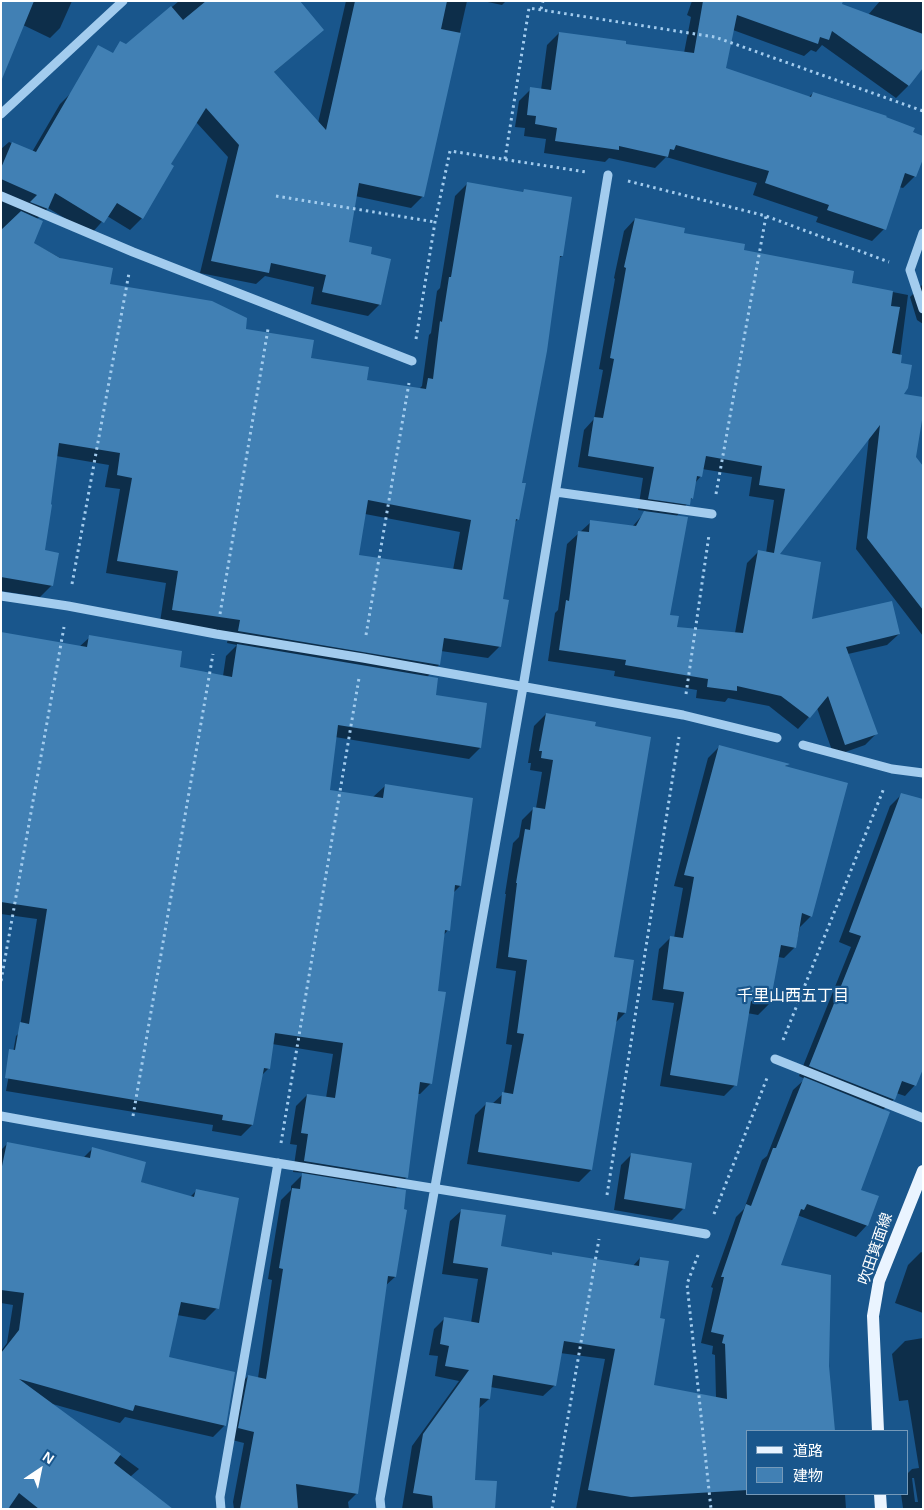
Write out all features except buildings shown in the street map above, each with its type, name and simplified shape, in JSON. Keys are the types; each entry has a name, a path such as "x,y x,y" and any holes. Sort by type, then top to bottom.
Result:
{"main road":[{"name":"吹田箕面線","path":"878,1430 873,1316 880,1281 923,1171"},
{"path":"880,1495 881,1509"}],"street":[{"path":"1,114 122,1"},
{"path":"381,1509 380,1499 523,687 608,175"},
{"path":"1,196 133,252 412,361"},
{"path":"923,233 910,270 923,309"},
{"path":"556,492 712,514"},
{"path":"1,596 68,606 216,634 683,715 777,738"},
{"path":"803,745 892,769 923,773"},
{"path":"775,1059 923,1118"},
{"path":"1,1116 278,1164 436,1188 706,1234"},
{"path":"221,1509 220,1497 278,1164"}],"path":[{"path":"542,9 543,1"},
{"path":"505,159 529,8 715,37 923,111"},
{"path":"278,1164 412,361 450,150 608,175 766,216 910,270"},
{"path":"276,196 436,222"},
{"path":"552,1509 604,1216 683,715 712,514 766,216"},
{"path":"130,1139 271,307"},
{"path":"711,1509 688,1284 775,1059 892,769"}],"district":[{"name":"千里山西五丁目","path":"793,997"}]}
